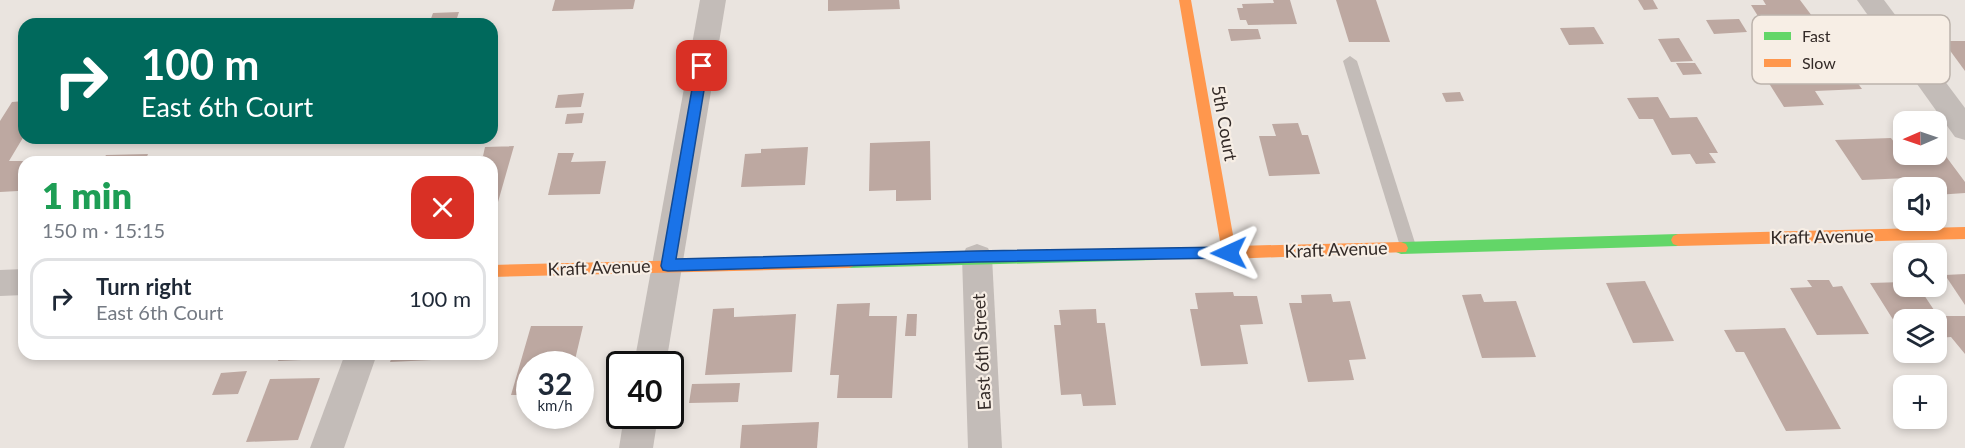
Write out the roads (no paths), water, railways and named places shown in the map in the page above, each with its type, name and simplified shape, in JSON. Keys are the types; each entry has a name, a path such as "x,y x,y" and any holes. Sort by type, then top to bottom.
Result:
{"street":[{"path":"652,351 713,0"},
{"name":"5th Court","path":"1185,0 1229,253"},
{"path":"1870,0 1881,15"},
{"path":"1932,84 1965,129"},
{"name":"Kraft Avenue","path":"498,270 976,256 1229,253 1408,246 1965,233"},
{"name":"East 6th Street","path":"976,256 986,448"},
{"path":"0,283 18,282"},
{"path":"327,448 359,360"},
{"path":"636,448 639,429"}],"lane":[{"path":"1350,62 1408,246"}]}
